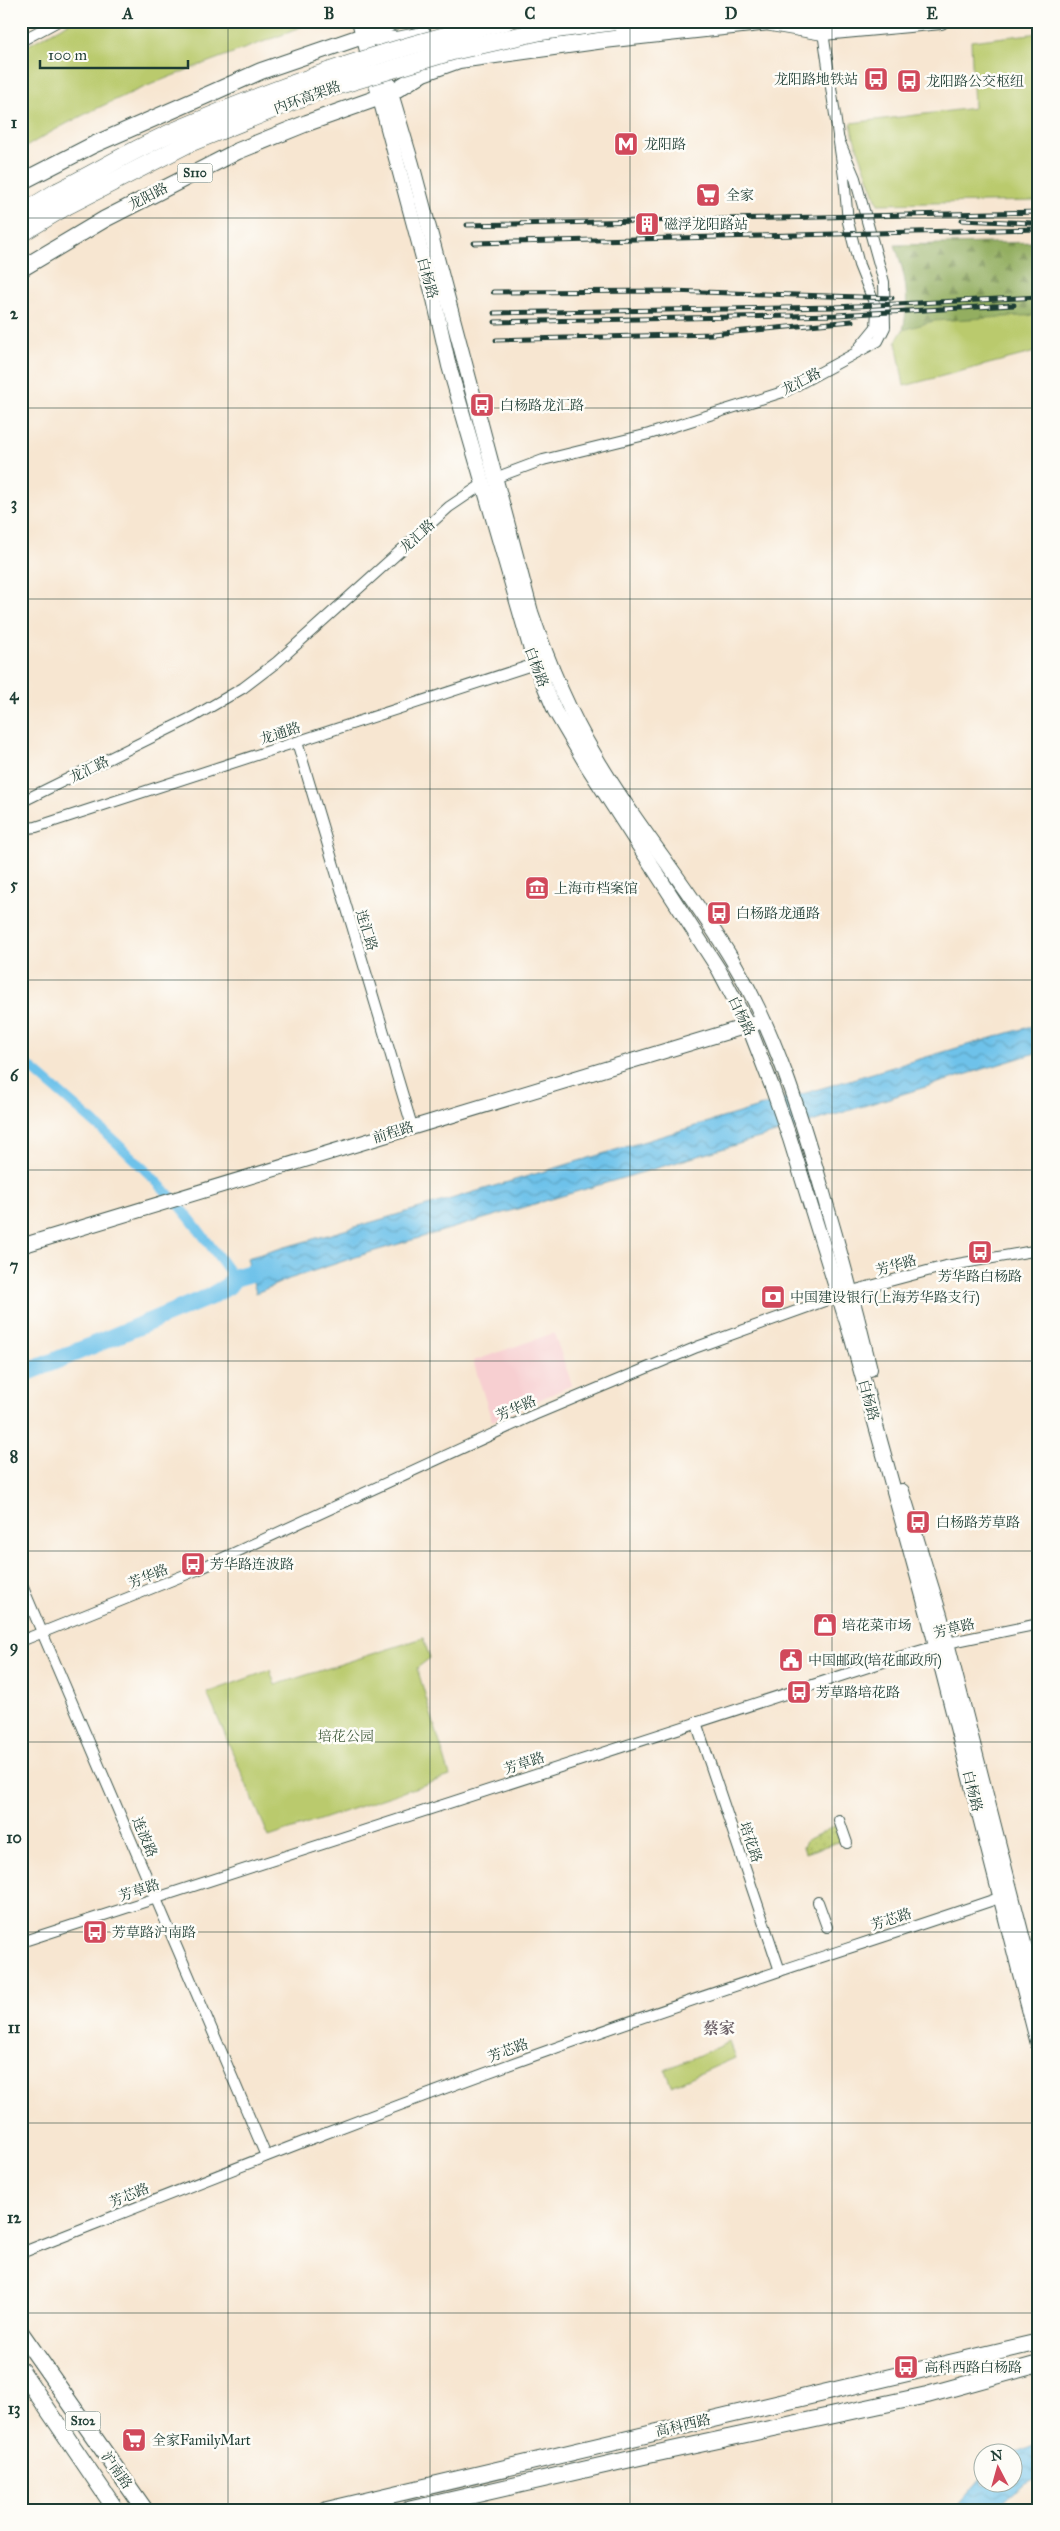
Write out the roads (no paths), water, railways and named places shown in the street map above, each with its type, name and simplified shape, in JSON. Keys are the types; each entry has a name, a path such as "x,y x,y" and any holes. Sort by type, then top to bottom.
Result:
{"highway":[{"name":"内环高架路","path":"21,233 62,199 180,128 307,78 448,34 506,21"},
{"name":"内环高架路","path":"21,214 62,199 187,144 313,93 453,51 541,31 615,21"}],"main road":[{"path":"21,182 92,145 230,85 369,29 394,21"},
{"path":"369,29 396,40 418,37 480,21"},
{"name":"龙阳路","path":"21,269 105,219 238,151 271,136 384,96 423,73 524,38 644,21"},
{"path":"823,32 839,21"},
{"name":"龙阳路","path":"473,57 604,40 775,22 823,32 941,21"},
{"name":"白杨路","path":"369,29 449,366 489,481 531,612 541,662 556,711 584,759 719,970 749,1027 845,1293"},
{"name":"白杨路","path":"541,662 595,756 708,920 735,964 764,1020 786,1078 803,1127 845,1293 852,1338 942,1645 1005,1896 1039,2048"},
{"name":"前程路","path":"21,1246 412,1126 749,1027 764,1020"},
{"name":"白杨路","path":"1005,1896 1039,2002"},
{"name":"沪南路","path":"21,2332 144,2510"},
{"name":"高科西路","path":"327,2510 1039,2342"},
{"name":"高科西路","path":"408,2510 644,2456 927,2395 1039,2364"},
{"name":"沪南路","path":"21,2370 116,2510"}],"street":[{"path":"21,41 58,21"},
{"name":"龙汇路","path":"823,32 848,222 859,265 877,310 876,327 855,354"},
{"name":"龙汇路","path":"21,802 193,717 243,688 278,662 448,507 489,481 543,460 649,434 786,391 878,341 885,327 884,282 854,178 838,138"},
{"name":"龙通路","path":"21,829 36,827 541,662"},
{"name":"连汇路","path":"297,742 412,1126"},
{"name":"芳华路","path":"21,1641 197,1570 592,1390 697,1346 845,1293 946,1266 1039,1250"},
{"name":"连波路","path":"21,1583 266,2156"},
{"name":"芳草路","path":"21,1942 696,1722 942,1645 1039,1624"},
{"name":"培花路","path":"696,1722 780,1971"},
{"path":"839,1820 848,1843"},
{"name":"芳芯路","path":"21,2253 266,2156 524,2059 1005,1896"},
{"path":"818,1902 827,1927"}],"water":[{"path":"1039,1024 1039,1052 776,1133 368,1253 289,1279 256,1293 247,1258"},
{"path":"1039,2443 1039,2476 1022,2486 1022,2450"},
{"path":"972,2489 972,2494 1012,2494 994,2510 954,2510"}],"waterway":[{"path":"21,1059 103,1131 163,1188 195,1225 234,1278"},
{"path":"21,1375 211,1296 228,1286 234,1278 272,1267"}],"railway":[{"path":"467,225 1039,212"},
{"path":"962,220 1032,223"},
{"path":"474,243 1039,229"},
{"path":"493,292 670,291 892,298"},
{"path":"494,313 835,307 1039,297"},
{"path":"495,322 836,315 1014,305"},
{"path":"496,340 712,334 852,321"}],"place":[{"name":"龙阳路地铁站","path":"876,79"},
{"name":"龙阳路公交枢纽","path":"909,81"},
{"name":"龙阳路","path":"626,144"},
{"name":"全家","path":"708,195"},
{"name":"磁浮龙阳路站","path":"647,224"},
{"name":"白杨路龙汇路","path":"482,405"},
{"name":"上海市档案馆","path":"537,888"},
{"name":"白杨路龙通路","path":"719,913"},
{"name":"芳华路白杨路","path":"980,1252"},
{"name":"中国建设银行(上海芳华路支行)","path":"773,1297"},
{"name":"白杨路芳草路","path":"918,1522"},
{"name":"芳华路连波路","path":"193,1564"},
{"name":"培花菜市场","path":"825,1625"},
{"name":"中国邮政(培花邮政所)","path":"791,1660"},
{"name":"芳草路培花路","path":"799,1692"},
{"name":"芳草路沪南路","path":"95,1932"},
{"name":"高科西路白杨路","path":"906,2367"},
{"name":"全家FamilyMart","path":"134,2440"}],"district":[{"name":"蔡家","path":"719,2028"}],"park label":[{"name":"培花公园","path":"346,1736"}]}
